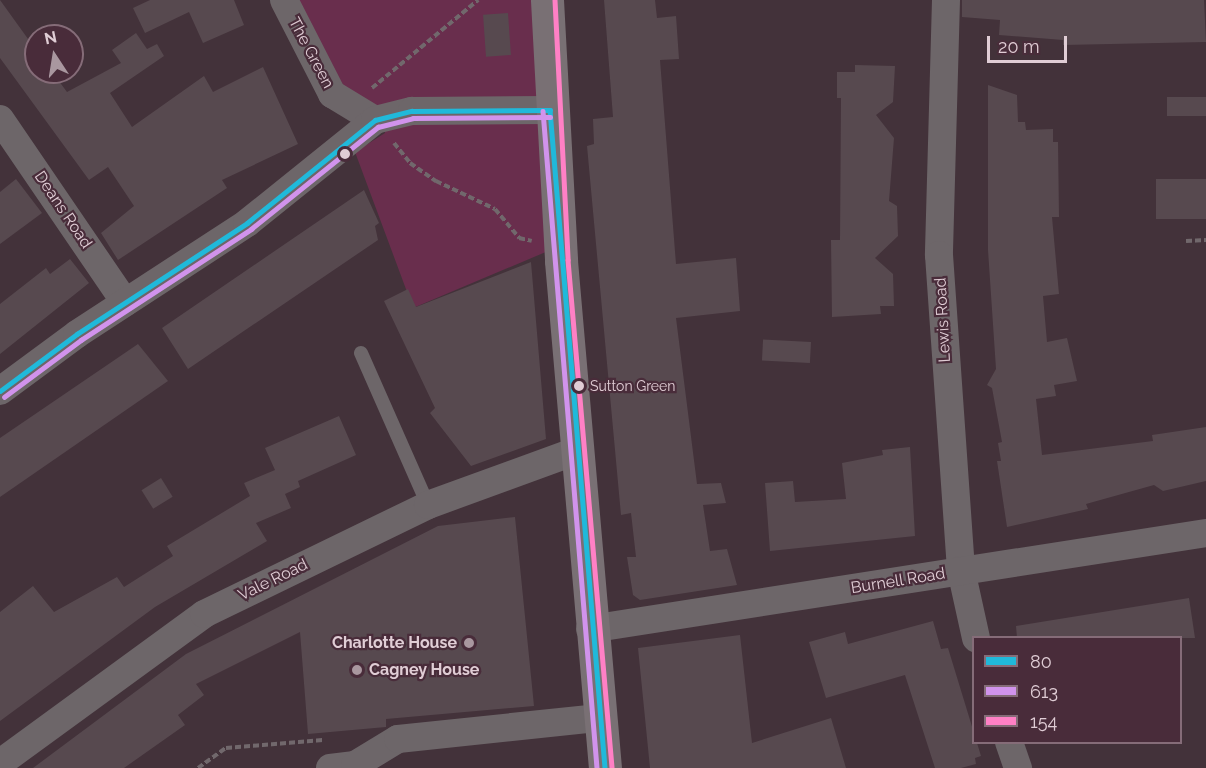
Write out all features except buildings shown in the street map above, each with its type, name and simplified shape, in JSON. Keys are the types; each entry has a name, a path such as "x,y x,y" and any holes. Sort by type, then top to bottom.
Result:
{"main road":[{"path":"547,0 550,110 560,246 590,629 605,768"}],"street":[{"name":"The Green","path":"284,0 332,93 363,113"},
{"name":"Lewis Road","path":"946,0 939,255 960,570 976,636"},
{"path":"0,391 125,302 247,224 363,113 550,110"},
{"name":"Deans Road","path":"0,119 9,152 125,302"},
{"name":"Vale Road","path":"0,763 204,614 428,505 576,451"},
{"name":"Burnell Road","path":"590,629 1206,533"},
{"path":"330,768 355,765 398,739 599,718"},
{"path":"1010,744 1018,768"}],"lane":[{"path":"361,352 428,505"}],"path":[{"path":"478,0 363,113 411,163 436,182 495,209 519,238 560,246"},
{"path":"1186,241 1206,240"},
{"path":"198,768 226,748 330,739"}],"shaded area":[{"path":"293,0 547,0 560,246 413,308 355,152 385,133 383,116 349,95"}],"transit line":[{"name":"154","path":"555,0 568,260 612,767"},
{"name":"80","path":"550,110 605,768"},
{"name":"80","path":"0,391 77,334 247,223 375,120 412,111 550,110"},
{"name":"613","path":"543,111 597,768"},
{"name":"613","path":"4,397 81,340 251,229 378,127 413,118 550,117"}],"place":[{"name":"Sutton Green","path":"579,386"},
{"name":"Charlotte House","path":"469,643"},
{"name":"Cagney House","path":"357,670"}]}
